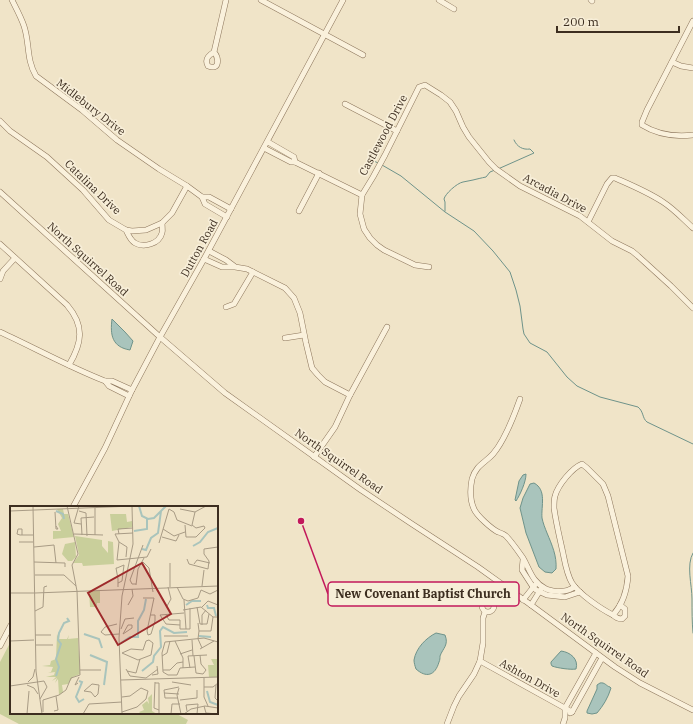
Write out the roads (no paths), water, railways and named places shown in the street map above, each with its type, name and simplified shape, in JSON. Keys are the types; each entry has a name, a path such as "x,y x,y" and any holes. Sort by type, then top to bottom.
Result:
{"street":[{"name":"Midlebury Drive","path":"12,0 24,27 28,55 36,76 82,110 117,140 187,186 202,197 205,204 227,217"},
{"path":"214,52 226,0"},
{"path":"261,0 363,55"},
{"name":"Dutton Road","path":"75,506 160,338 209,251 343,0"},
{"path":"439,0 454,8"},
{"path":"693,21 643,117 642,122 642,125 658,133 675,136 693,135"},
{"path":"672,62 693,68"},
{"name":"Arcadia Drive","path":"422,86 425,85 450,102 469,137 496,169 520,186 580,216 607,238 627,248 638,256 693,308"},
{"name":"Castlewood Drive","path":"362,195 420,87 422,86"},
{"path":"345,104 397,131"},
{"name":"Catalina Drive","path":"0,121 10,131 47,157 83,190 109,220 126,230"},
{"path":"268,142 294,157 296,162"},
{"path":"264,148 291,162 296,162 362,195 360,214 364,229 370,238 384,250 402,259 415,265 429,266"},
{"path":"299,210 318,173"},
{"path":"588,222 607,184 612,178 615,178 661,200 672,208 693,228"},
{"path":"162,224 162,233 159,239 152,244 144,245 134,243 128,236 126,230 146,230 162,224 172,213 187,186"},
{"name":"North Squirrel Road","path":"0,192 160,338 225,393 404,520 478,567 630,678 692,710"},
{"name":"Midlebury Drive","path":"202,197 209,197 231,209"},
{"path":"0,244 73,312 79,327 80,336 75,354 68,365"},
{"path":"209,251 226,260 235,267"},
{"path":"0,279 3,271 15,258"},
{"path":"204,259 222,267 247,269 285,288 294,298 300,313 312,368 325,382 350,394"},
{"path":"226,307 234,304 253,272"},
{"path":"314,457 335,427 350,394 387,327"},
{"path":"0,332 105,382 109,386 131,393"},
{"path":"285,338 304,335"},
{"path":"520,399 512,422 493,454 479,465 472,478 471,498 474,511 491,528 505,535 523,558 522,570 547,596 564,597 580,592"},
{"path":"613,615 620,605 627,588 628,576 608,496 603,484 582,464 570,472 555,495 554,507 566,567 571,582 580,592 613,615 615,618 622,619 625,616 625,610 620,605"},
{"path":"523,600 535,585"},
{"path":"541,589 564,592 575,586"},
{"path":"531,605 541,589"},
{"path":"447,724 454,706 474,674 480,661 483,643 483,618 485,612"},
{"path":"0,646 10,627"},
{"path":"565,718 565,708 596,653"},
{"path":"562,724 565,718 572,712 602,658"},
{"name":"Ashton Drive","path":"480,661 572,712"},
{"path":"580,682 586,685"}],"water":[{"path":"112,319 133,341 130,350 119,346 116,343 111,330"},
{"path":"526,474 525,481 516,501 519,481 523,475"},
{"path":"534,483 541,490 542,518 555,555 556,569 552,573 545,572 539,567 526,533 520,508 530,484"},
{"path":"436,633 445,635 446,644 433,673 423,674 416,669 414,661 415,656 422,644"},
{"path":"561,651 570,654 575,659 577,665 576,669 564,669 552,666 551,662"},
{"path":"600,683 611,688 608,695 597,713 587,713 597,689 597,685"}],"waterway":[{"path":"498,169 534,153 530,149 520,148 514,140"},
{"path":"372,160 378,163"},
{"path":"382,165 401,176 445,212 474,231 493,251 510,272 520,306 524,334 530,343 547,352 567,377 577,386 600,397 638,407 647,422 693,444"},
{"path":"445,211 444,199 455,186 463,182 486,177 490,172 495,170"},
{"path":"693,553 690,563 693,633"}],"place":[{"name":"New Covenant Baptist Church","path":"301,521"}]}
